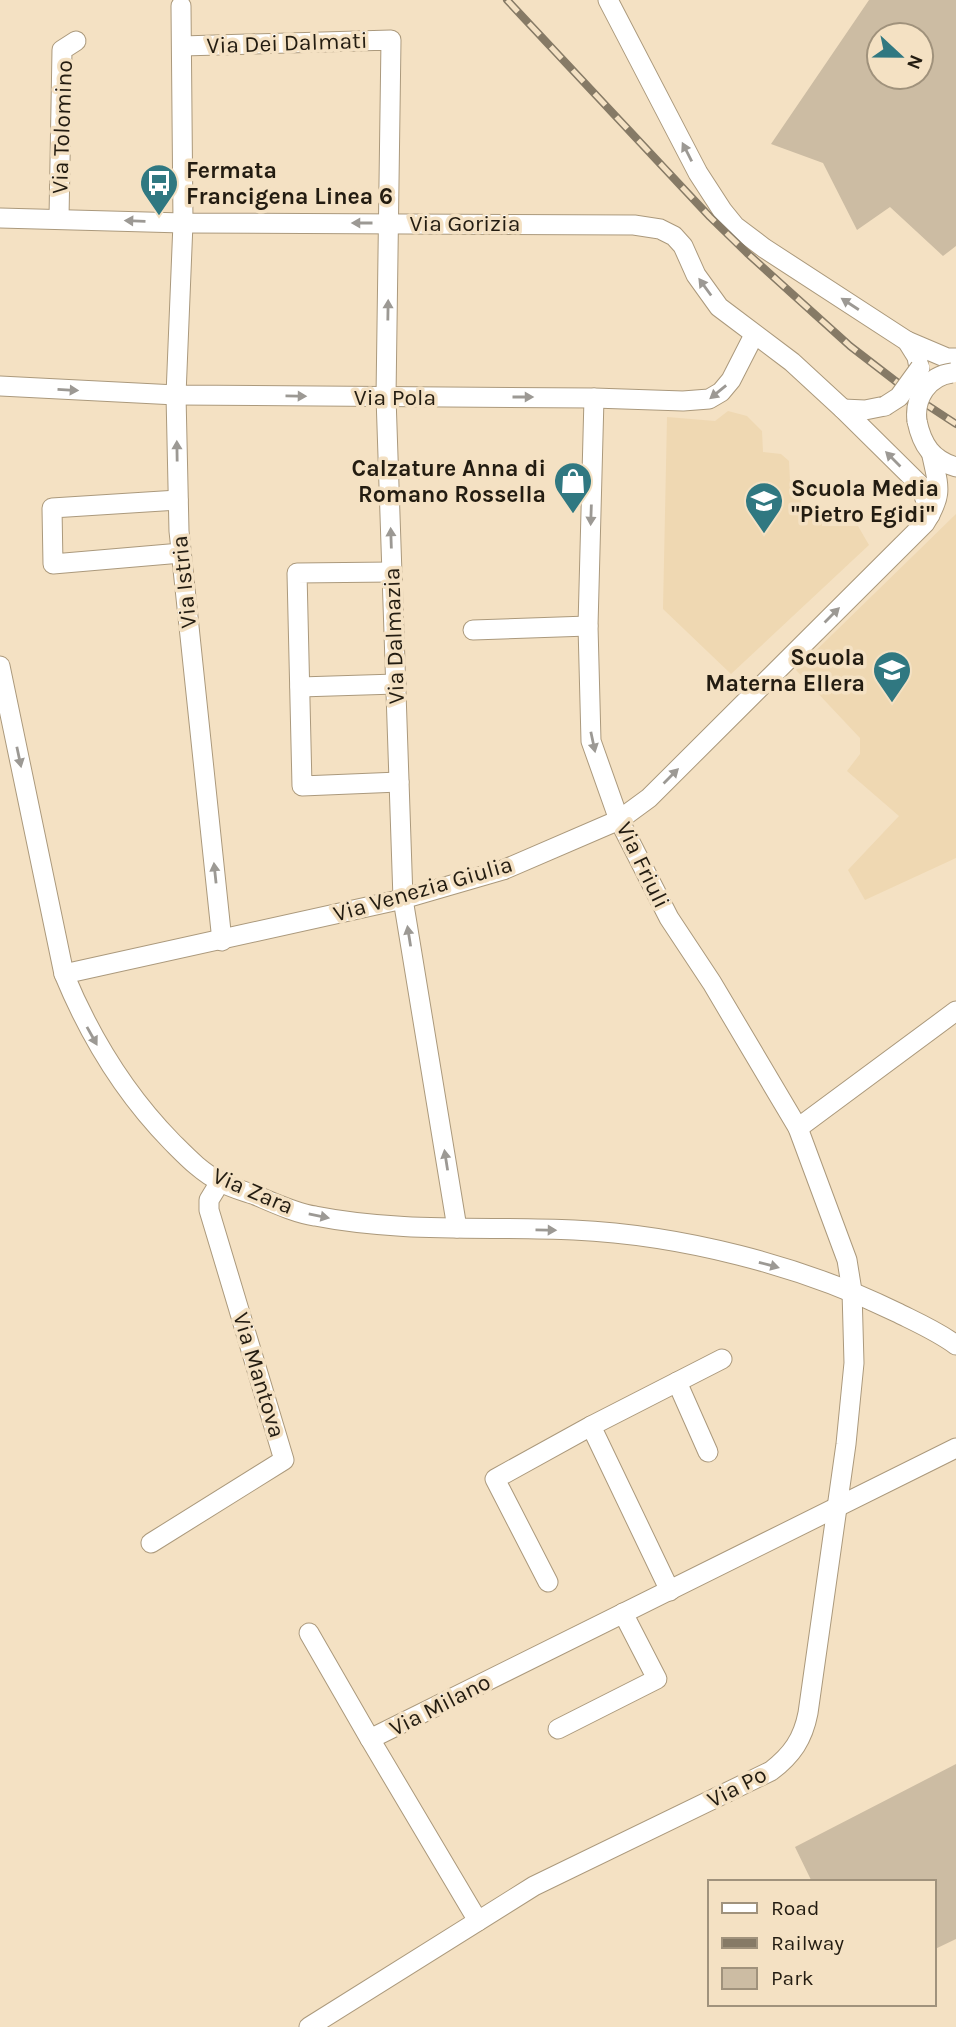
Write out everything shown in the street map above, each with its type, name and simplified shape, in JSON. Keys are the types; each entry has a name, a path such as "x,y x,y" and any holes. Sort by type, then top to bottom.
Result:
{"street":[{"path":"608,0 698,173 735,226 764,248 907,341 953,366"},
{"name":"Via Istria","path":"181,6 183,223 176,395 178,500 181,553 222,941"},
{"name":"Via Dei Dalmati","path":"182,46 391,40"},
{"name":"Via Dalmazia","path":"391,40 386,397 403,899 457,1228"},
{"name":"Via Tolomino","path":"59,218 62,50 76,41"},
{"name":"Via Gorizia","path":"0,218 183,223 634,225 660,229 674,236 683,246 696,275 719,307 792,362 921,486 930,515"},
{"name":"Via Pola","path":"0,386 176,395 594,397 662,402 709,399 721,392 731,380 754,335"},
{"path":"907,341 917,357 922,393"},
{"path":"843,409 865,410 885,405 899,397 925,362 934,359 953,366"},
{"path":"922,393 936,378 953,366"},
{"name":"Via Venezia Giulia","path":"64,974 403,899 503,870 619,820 659,789 930,515 939,489 932,456 920,438 916,407 922,393"},
{"name":"Via Friuli","path":"594,397 588,626 591,741 619,820 669,918 712,983 798,1129 847,1260 852,1291"},
{"path":"932,456 941,463 956,467"},
{"path":"178,500 52,508 53,564 181,553"},
{"path":"392,572 298,573 302,786 399,782"},
{"path":"473,631 588,626"},
{"name":"Via Zara","path":"0,666 64,974 82,1018 119,1078 152,1121 191,1161 220,1182 313,1216 415,1228 575,1230 686,1243 816,1278 852,1291 956,1345"},
{"path":"300,687 396,684"},
{"path":"798,1129 956,1011"},
{"name":"Via Mantova","path":"151,1542 284,1460 209,1210 209,1200 220,1182"},
{"name":"Via Po","path":"309,2027 534,1886 771,1771 794,1750 804,1732 808,1713 835,1506 846,1444 854,1363 852,1291"},
{"path":"548,1581 495,1479 722,1359"},
{"path":"677,1381 708,1452"},
{"path":"591,1426 670,1591"},
{"name":"Via Milano","path":"478,1921 370,1739 956,1448"},
{"path":"558,1729 657,1679 623,1613"},
{"path":"309,1633 370,1739"}],"shaded area":[{"name":"Scuola Media \"Pietro Egidi\"","path":"728,411 747,416 762,431 763,452 781,454 789,461 790,481 800,482 801,506 822,507 822,526 858,526 869,545 731,674 663,609 667,417 715,421"},
{"name":"Scuola Materna Ellera","path":"956,514 956,858 865,900 848,870 899,816 847,771 860,754 860,738 796,670"}],"green space":[{"path":"869,0 956,0 956,246 943,256 890,207 857,230 823,163 771,144"},
{"path":"956,1764 956,1939 935,1949 935,1880 811,1880 795,1847"}],"railway":[{"path":"507,0 747,253 850,346 956,424"}],"place":[{"name":"Fermata Francigena Linea 6","path":"159,217"},
{"name":"Calzature Anna di Romano Rossella","path":"573,515"},
{"name":"Scuola Media \"Pietro Egidi\"","path":"764,535"},
{"name":"Scuola Materna Ellera","path":"892,704"}]}
